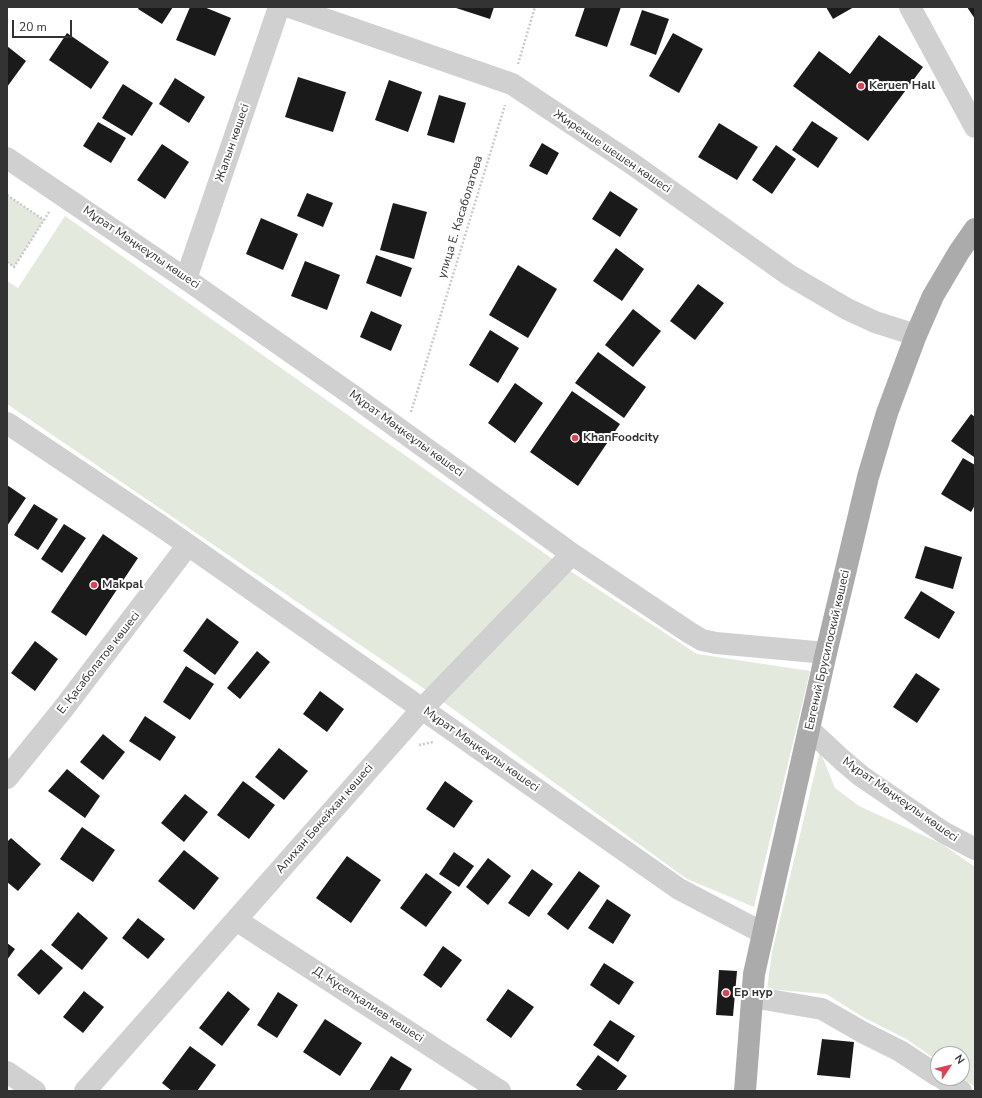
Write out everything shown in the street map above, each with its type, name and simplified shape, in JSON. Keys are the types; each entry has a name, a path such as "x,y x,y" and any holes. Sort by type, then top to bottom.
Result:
{"main road":[{"name":"Евгений Брусилоский көшесі","path":"745,1091 754,974 810,730 826,653 868,477 887,413 916,335 933,296 959,252 975,229"}],"street":[{"name":"Жалын көшесі","path":"186,279 279,7"},
{"name":"Жиренше шешен көшесі","path":"290,7 512,84 631,163 789,275 847,309 875,322 916,335"},
{"path":"910,7 975,127"},
{"name":"Мұрат Мөңкеұлы көшесі","path":"7,158 352,394 572,554 690,633 702,640 716,643 826,653"},
{"name":"Мұрат Мөңкеұлы көшесі","path":"7,423 188,545 679,889 763,933"},
{"name":"Е. Қасаболатов көшесі","path":"11,764 64,709 188,545"},
{"name":"Алихан Бөкейхан көшесі","path":"85,1091 422,709 572,554"},
{"name":"Мұрат Мөңкеұлы көшесі","path":"810,730 861,776 943,832 975,849"},
{"name":"Д. Күсепқалиев көшесі","path":"236,920 500,1091"},
{"path":"752,997 822,1009 864,1033 900,1051 930,1071"},
{"path":"7,1072 35,1091"}],"path":[{"name":"улица Е. Касаболатова","path":"405,433 535,7"},
{"path":"7,262 14,267 61,194"},
{"path":"7,195 44,220"},
{"path":"416,745 437,742"}],"shaded area":[{"path":"7,195 44,220 14,267 7,262"},
{"path":"65,216 561,565 697,654 810,671 754,907 687,879 435,696 7,404 7,281 18,288"},
{"path":"820,751 835,788 859,806 942,844 975,867 975,1087 970,1084 970,1046 930,1046 930,1055 908,1040 863,1017 826,994 767,989 772,952"}],"building":[{"path":"139,7 173,7 162,24 138,9"},
{"path":"190,7 204,7 231,18 215,56 176,40"},
{"path":"453,7 494,7 490,19"},
{"path":"585,7 621,7 607,47 575,36"},
{"path":"826,7 854,7 833,19"},
{"path":"967,7 975,7 975,19"},
{"path":"642,10 669,19 656,55 630,45"},
{"path":"67,33 109,62 91,89 49,60"},
{"path":"673,33 703,49 679,93 649,76"},
{"path":"879,35 923,67 868,141 793,86 819,51 850,74"},
{"path":"7,46 26,61 7,87"},
{"path":"298,77 346,92 333,132 285,117"},
{"path":"175,78 205,97 189,123 159,104"},
{"path":"389,80 422,92 408,132 375,120"},
{"path":"123,84 153,103 132,136 102,118"},
{"path":"439,95 466,103 454,143 427,135"},
{"path":"812,121 838,138 818,168 792,150"},
{"path":"98,122 126,138 111,163 83,146"},
{"path":"719,123 758,147 737,180 698,157"},
{"path":"542,143 559,153 547,175 529,166"},
{"path":"162,144 189,162 165,199 137,180"},
{"path":"776,145 796,159 772,194 752,180"},
{"path":"610,191 638,209 620,237 592,219"},
{"path":"307,193 333,203 323,227 297,216"},
{"path":"393,203 427,212 414,259 380,250"},
{"path":"261,218 298,234 283,270 246,254"},
{"path":"616,248 644,269 622,301 593,281"},
{"path":"376,255 412,268 401,297 366,283"},
{"path":"305,261 340,275 327,310 291,296"},
{"path":"518,265 557,289 528,338 489,315"},
{"path":"698,284 724,303 695,340 670,321"},
{"path":"633,309 661,331 633,367 605,345"},
{"path":"371,311 402,325 391,351 360,337"},
{"path":"490,330 519,348 498,383 469,365"},
{"path":"598,352 646,387 624,418 575,383"},
{"path":"515,383 543,403 515,443 488,423"},
{"path":"572,391 620,424 578,486 530,452"},
{"path":"971,414 975,417 974,457 951,441"},
{"path":"963,458 975,465 975,505 971,512 941,494"},
{"path":"7,485 26,498 7,526"},
{"path":"34,504 58,519 38,550 14,535"},
{"path":"64,524 86,538 62,573 41,559"},
{"path":"103,534 138,558 86,636 51,612"},
{"path":"925,546 962,557 953,589 915,578"},
{"path":"921,591 955,612 939,639 904,618"},
{"path":"207,618 239,642 215,675 183,651"},
{"path":"35,641 58,659 35,691 11,673"},
{"path":"257,651 270,662 240,699 227,688"},
{"path":"186,666 214,684 190,720 163,702"},
{"path":"916,673 940,689 917,723 893,707"},
{"path":"320,691 344,709 327,732 303,714"},
{"path":"145,716 176,737 160,761 129,741"},
{"path":"103,734 125,752 103,780 80,762"},
{"path":"279,748 308,771 284,800 255,777"},
{"path":"67,769 100,796 85,818 48,791"},
{"path":"243,781 275,805 249,839 217,815"},
{"path":"445,781 473,801 454,828 426,809"},
{"path":"185,794 208,812 184,842 161,823"},
{"path":"82,827 115,850 93,882 60,859"},
{"path":"11,838 41,864 18,891 7,882 7,842"},
{"path":"184,850 219,878 194,910 158,881"},
{"path":"454,852 474,866 459,887 439,874"},
{"path":"347,856 381,880 351,923 316,898"},
{"path":"488,858 511,876 488,905 466,887"},
{"path":"532,869 553,884 529,917 508,903"},
{"path":"579,871 600,886 568,930 547,914"},
{"path":"426,873 452,892 426,927 400,908"},
{"path":"607,899 631,915 613,944 588,928"},
{"path":"78,912 108,938 82,970 51,945"},
{"path":"138,918 165,939 148,959 122,938"},
{"path":"7,943 15,949 7,960"},
{"path":"443,946 462,960 441,988 423,975"},
{"path":"41,949 63,968 39,995 17,975"},
{"path":"604,963 634,982 619,1005 590,985"},
{"path":"719,970 737,971 733,1016 716,1015"},
{"path":"508,989 534,1007 511,1038 486,1020"},
{"path":"84,991 104,1007 83,1033 63,1017"},
{"path":"228,991 250,1009 222,1046 199,1028"},
{"path":"278,992 298,1005 277,1038 257,1025"},
{"path":"325,1019 362,1043 340,1076 303,1052"},
{"path":"610,1020 635,1036 618,1062 593,1045"},
{"path":"822,1039 854,1042 850,1078 817,1075"},
{"path":"190,1046 216,1065 197,1091 172,1091 162,1083"},
{"path":"598,1055 627,1076 616,1091 584,1091 576,1085"},
{"path":"391,1056 412,1069 399,1091 369,1091"}],"place":[{"name":"Keruen Hall","path":"861,86"},
{"name":"KhanFoodcity","path":"575,438"},
{"name":"Makpal","path":"94,585"},
{"name":"Ер нур","path":"726,993"}]}
